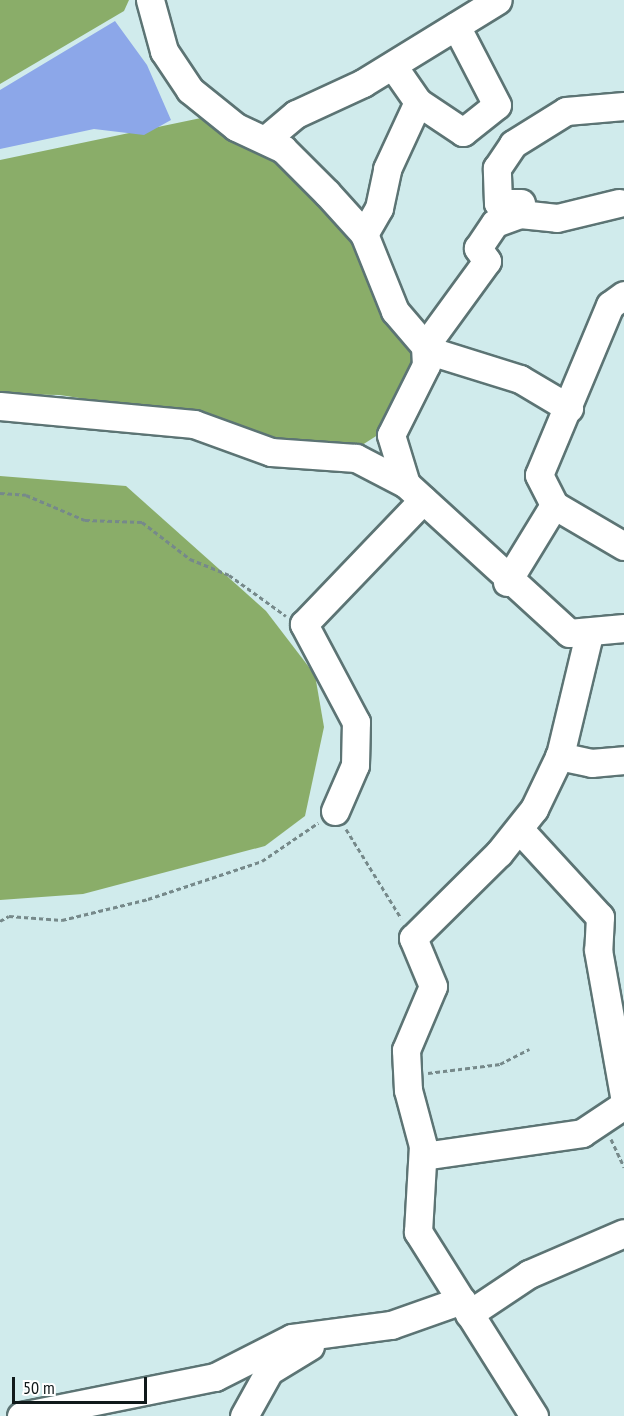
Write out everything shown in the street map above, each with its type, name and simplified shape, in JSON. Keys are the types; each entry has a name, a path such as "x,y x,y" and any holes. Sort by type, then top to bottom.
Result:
{"street":[{"path":"150,0 164,51 190,90 221,118 266,139 298,163 364,234 395,311 426,348 520,379 568,408"},
{"path":"266,139 296,114 393,66 498,0"},
{"path":"393,66 418,102 461,132 497,105 456,26"},
{"path":"364,234 379,208 387,169 418,102"},
{"path":"520,203 498,203 497,168 513,144 566,111 624,106"},
{"path":"478,120 513,144"},
{"path":"415,492 391,435 426,365 426,348 487,261 478,249 495,223 520,214 557,218 622,202"},
{"path":"624,296 610,305 538,475 554,505 624,546"},
{"path":"0,406 194,424 271,452 356,458 415,492 507,582 569,633 589,634 624,628"},
{"path":"335,811 356,765 356,722 304,624 415,492"},
{"path":"507,582 554,505"},
{"path":"534,1416 418,1232 423,1156 406,1075 409,1036 433,986 413,938 520,830 559,756 589,634"},
{"path":"559,756 591,764 624,760"},
{"path":"520,830 600,917 598,950 624,1096"},
{"path":"423,1156 504,1141 554,1138 603,1123 624,1105"},
{"path":"21,1416 215,1377 277,1343 390,1325 466,1307 529,1274 624,1233"},
{"path":"244,1416 269,1371 335,1333"}],"path":[{"path":"0,493 26,495 85,520 142,522 190,559 229,575 271,609 304,624"},
{"path":"0,921 9,916 62,920 148,899 262,861 335,811 413,938"},
{"path":"406,1075 501,1064 529,1049"},
{"path":"603,1123 624,1167"}],"green space":[{"path":"0,0 129,0 124,11 0,84"},
{"path":"201,118 277,154 359,238 417,350 417,361 384,431 359,447 280,443 207,418 60,395 0,394 0,160"},
{"path":"0,476 126,486 266,611 315,675 324,727 305,816 265,846 83,894 0,900"}],"water":[{"path":"115,21 147,65 171,120 144,135 94,129 0,149 0,90"}]}
